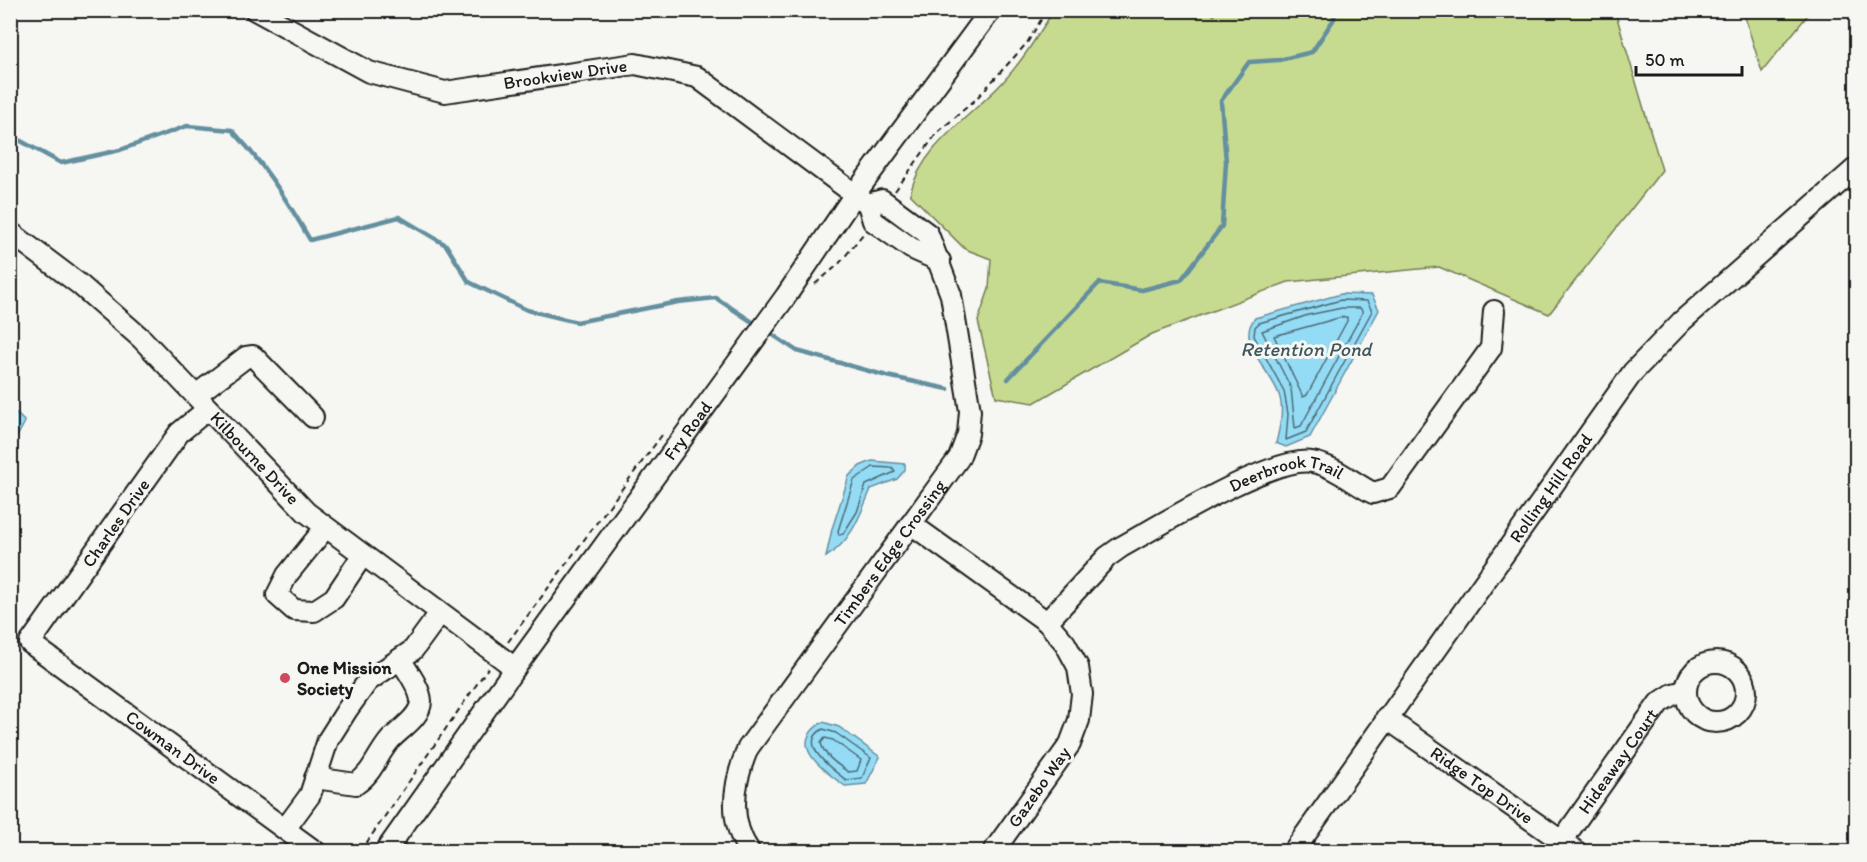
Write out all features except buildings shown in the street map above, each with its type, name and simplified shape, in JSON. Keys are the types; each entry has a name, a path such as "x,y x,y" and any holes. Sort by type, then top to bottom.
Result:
{"street":[{"name":"Brookview Drive","path":"255,10 369,72 445,92 635,64 697,77 871,205"},
{"name":"Fry Road","path":"385,852 515,668 786,296 871,205 991,10"},
{"name":"Rolling Hill Road","path":"1293,852 1633,372 1682,321 1857,168"},
{"name":"Timbers Edge Crossing","path":"750,852 738,823 734,796 738,772 748,748 959,458 968,434 970,411 951,295 940,261 911,248 871,205"},
{"name":"Kilbourne Drive","path":"10,232 124,322 294,500 326,528 515,668"},
{"name":"Deerbrook Trail","path":"1047,622 1107,557 1228,488 1292,462 1310,462 1327,466 1373,493 1390,488 1491,348 1494,311"},
{"name":"Charles Drive","path":"30,643 202,402 246,357 253,356 261,361 313,417"},
{"name":"Gazebo Way","path":"911,524 1047,622 1065,643 1078,667 1082,694 1079,720 1070,744 993,852"},
{"path":"326,528 287,575 277,595 294,610 314,611 334,598 362,556"},
{"path":"285,829 309,795 328,740 347,710 368,681 412,650 440,613"},
{"name":"Cowman Drive","path":"30,643 316,852"},
{"path":"315,778 356,784 368,776 389,741 417,713 421,702 418,691 400,659"},
{"name":"Hideaway Court","path":"1569,847 1659,703 1665,697 1685,692"},
{"name":"Ridge Top Drive","path":"1386,718 1569,847"}],"path":[{"path":"813,285 838,265 871,205 937,133 975,100 1027,43 1047,10"},
{"path":"360,852 498,656 666,429"}],"green space":[{"path":"1054,10 1207,10 1214,16 1218,10 1615,11 1662,170 1549,314 1439,267 1288,282 1152,334 1034,403 996,397 978,321 989,289 991,259 965,249 910,194 916,177 936,146 1010,74"},
{"path":"1743,10 1811,11 1762,72"}],"water":[{"name":"Retention Pond","path":"1341,294 1372,295 1379,310 1310,437 1286,447 1276,443 1281,417 1280,398 1274,383 1251,345 1250,327 1255,318"},
{"path":"11,408 25,422 11,448"},
{"path":"872,461 905,464 905,470 897,479 871,489 849,535 835,551 826,557 832,529 849,476 860,466"},
{"path":"823,722 839,727 880,757 866,784 845,786 827,773 812,757 807,739 812,730"}],"waterway":[{"path":"1008,379 1099,283 1142,290 1181,280 1222,226 1226,162 1221,101 1249,62 1279,60 1312,52 1334,19 1335,10"},
{"path":"10,135 61,163 120,150 187,126 232,130 274,183 310,240 399,217 446,245 469,282 527,310 577,322 678,302 716,298 757,325"},
{"path":"767,331 797,351 887,376 948,389"}],"place":[{"name":"One Mission Society","path":"285,678"}]}
